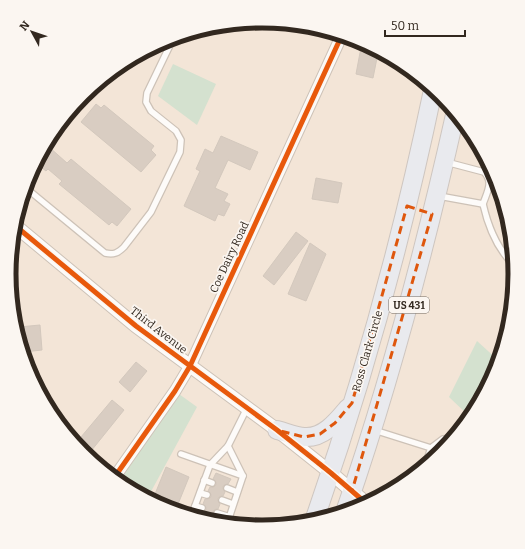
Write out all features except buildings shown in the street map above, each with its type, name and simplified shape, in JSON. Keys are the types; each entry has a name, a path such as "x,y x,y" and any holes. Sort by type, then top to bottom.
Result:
{"highway":[{"name":"Ross Clark Circle","path":"316,515 331,473 383,296 407,206 432,95"},
{"name":"US 431","path":"347,506 372,429 409,303 437,195 454,119"},
{"path":"407,206 432,214"},
{"path":"277,430 304,438 320,434 335,423 352,402"}],"street":[{"name":"Coe Dairy Road","path":"118,474 175,391 190,366 340,40"},
{"name":"Third Avenue","path":"20,230 136,326 277,430 331,473 362,500"}],"lane":[{"path":"30,192 105,253 112,255 124,248 151,212 180,152 181,140 176,131 151,111 146,102 148,93 170,46"},
{"path":"445,162 484,172 488,176 490,182 483,204 486,217 498,243 508,257"},
{"path":"437,195 483,204"},
{"path":"193,511 210,465 228,446 247,408"},
{"path":"372,429 430,448"},
{"path":"427,458 430,448 443,439 447,439"},
{"path":"228,446 242,476 229,519"},
{"path":"181,454 242,476"},
{"path":"204,480 212,483"},
{"path":"227,488 237,492"},
{"path":"200,493 207,495"},
{"path":"222,500 234,504"},
{"path":"195,506 202,508"},
{"path":"217,513 228,519"}],"highlighted area":[{"path":"407,206 432,214 352,491 277,430 304,437 320,434 335,423 352,403"}],"green space":[{"path":"173,64 216,84 197,125 158,96"},
{"path":"477,341 495,357 484,384 466,413 449,397"},
{"path":"179,394 197,407 150,494 123,477"}],"cycle path":[{"path":"117,473 175,391 190,366 340,40"},
{"path":"20,230 136,326 277,430 362,500"}]}
